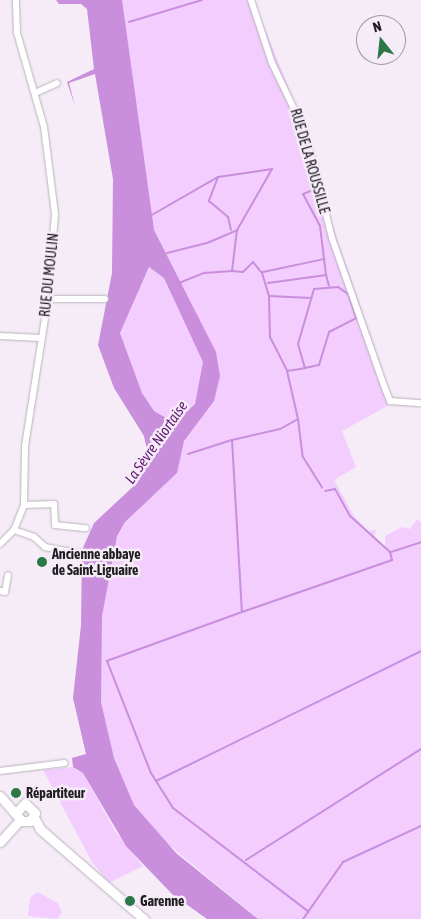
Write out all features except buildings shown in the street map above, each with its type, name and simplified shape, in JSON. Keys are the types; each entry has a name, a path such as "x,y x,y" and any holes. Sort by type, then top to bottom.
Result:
{"street":[{"name":"RUE DU MOULIN","path":"0,544 14,530 24,505 25,446 48,299 55,200 35,93 17,33 16,0"},
{"name":"RUE DE LA ROUSSILLE","path":"251,0 272,63 305,132 332,238 390,401 421,403"},
{"path":"35,93 57,83"},
{"path":"48,299 105,299"},
{"path":"0,336 41,338"},
{"path":"24,505 54,504 55,526 86,528"},
{"path":"14,530 34,537 46,547 81,554"},
{"path":"0,591 5,592 8,575"},
{"path":"0,772 66,763"},
{"path":"0,842 33,807 1,797"},
{"path":"1,797 144,919"},
{"path":"23,803 24,818"}],"shaded area":[{"path":"115,0 253,0 302,120 320,189 392,398 389,405 342,431 356,467 334,480 354,516 368,531 376,530 374,536 385,547 385,536 402,527 410,529 417,519 421,522 421,919 258,919 157,835 134,805 114,758 98,690 107,537 177,473 169,422 154,412 142,393 120,333 149,267"},
{"path":"73,767 83,773 115,831 143,866 109,883 92,862 43,770"},
{"path":"37,892 58,903 62,912 58,919 28,916 30,898"}],"water":[{"name":"La Sèvre Niortaise","path":"56,0 122,0 154,230 216,352 220,376 214,401 184,441 177,473 125,522 117,536 102,616 101,702 114,758 134,805 176,853 258,919 207,919 172,894 126,846 83,773 73,767 72,758 86,754 73,698 81,625 82,550 94,523 137,483 148,454 144,436 114,388 98,345 112,273 113,179 95,74 69,83 75,106 67,82 94,69 87,9 81,4 59,4","holes":["149,267 164,278 203,362 195,404 175,423 154,411 142,393 120,333"]}],"waterway":[{"path":"129,22 202,0"},
{"path":"150,216 218,177 272,169 237,230 232,271 243,272 253,262 262,273 269,296 270,337 287,371"},
{"path":"218,177 209,201 228,217 231,230"},
{"path":"313,190 303,194 320,226 324,259"},
{"path":"167,253 207,243 237,230"},
{"path":"263,272 324,259 326,275"},
{"path":"179,283 204,273 232,271"},
{"path":"268,283 326,275 329,286"},
{"path":"298,419 287,371 305,368 319,365 329,332 356,318 348,294 338,287 314,289 298,344 305,368"},
{"path":"269,296 311,298"},
{"path":"232,440 280,429 298,419 303,457 322,488"},
{"path":"188,454 232,440 242,612 107,661 151,773 173,808 309,912"},
{"path":"242,612 392,560 390,552 350,516 335,489 325,491"},
{"path":"391,552 421,542"},
{"path":"156,781 421,651"},
{"path":"246,860 421,749"},
{"path":"303,919 343,862 421,826"}],"ferry route":[{"path":"81,554 112,559 112,560 81,554"}],"place":[{"name":"Ancienne abbaye de Saint-Liguaire","path":"42,562"},
{"name":"Répartiteur","path":"16,793"},
{"name":"Garenne","path":"130,901"}]}
